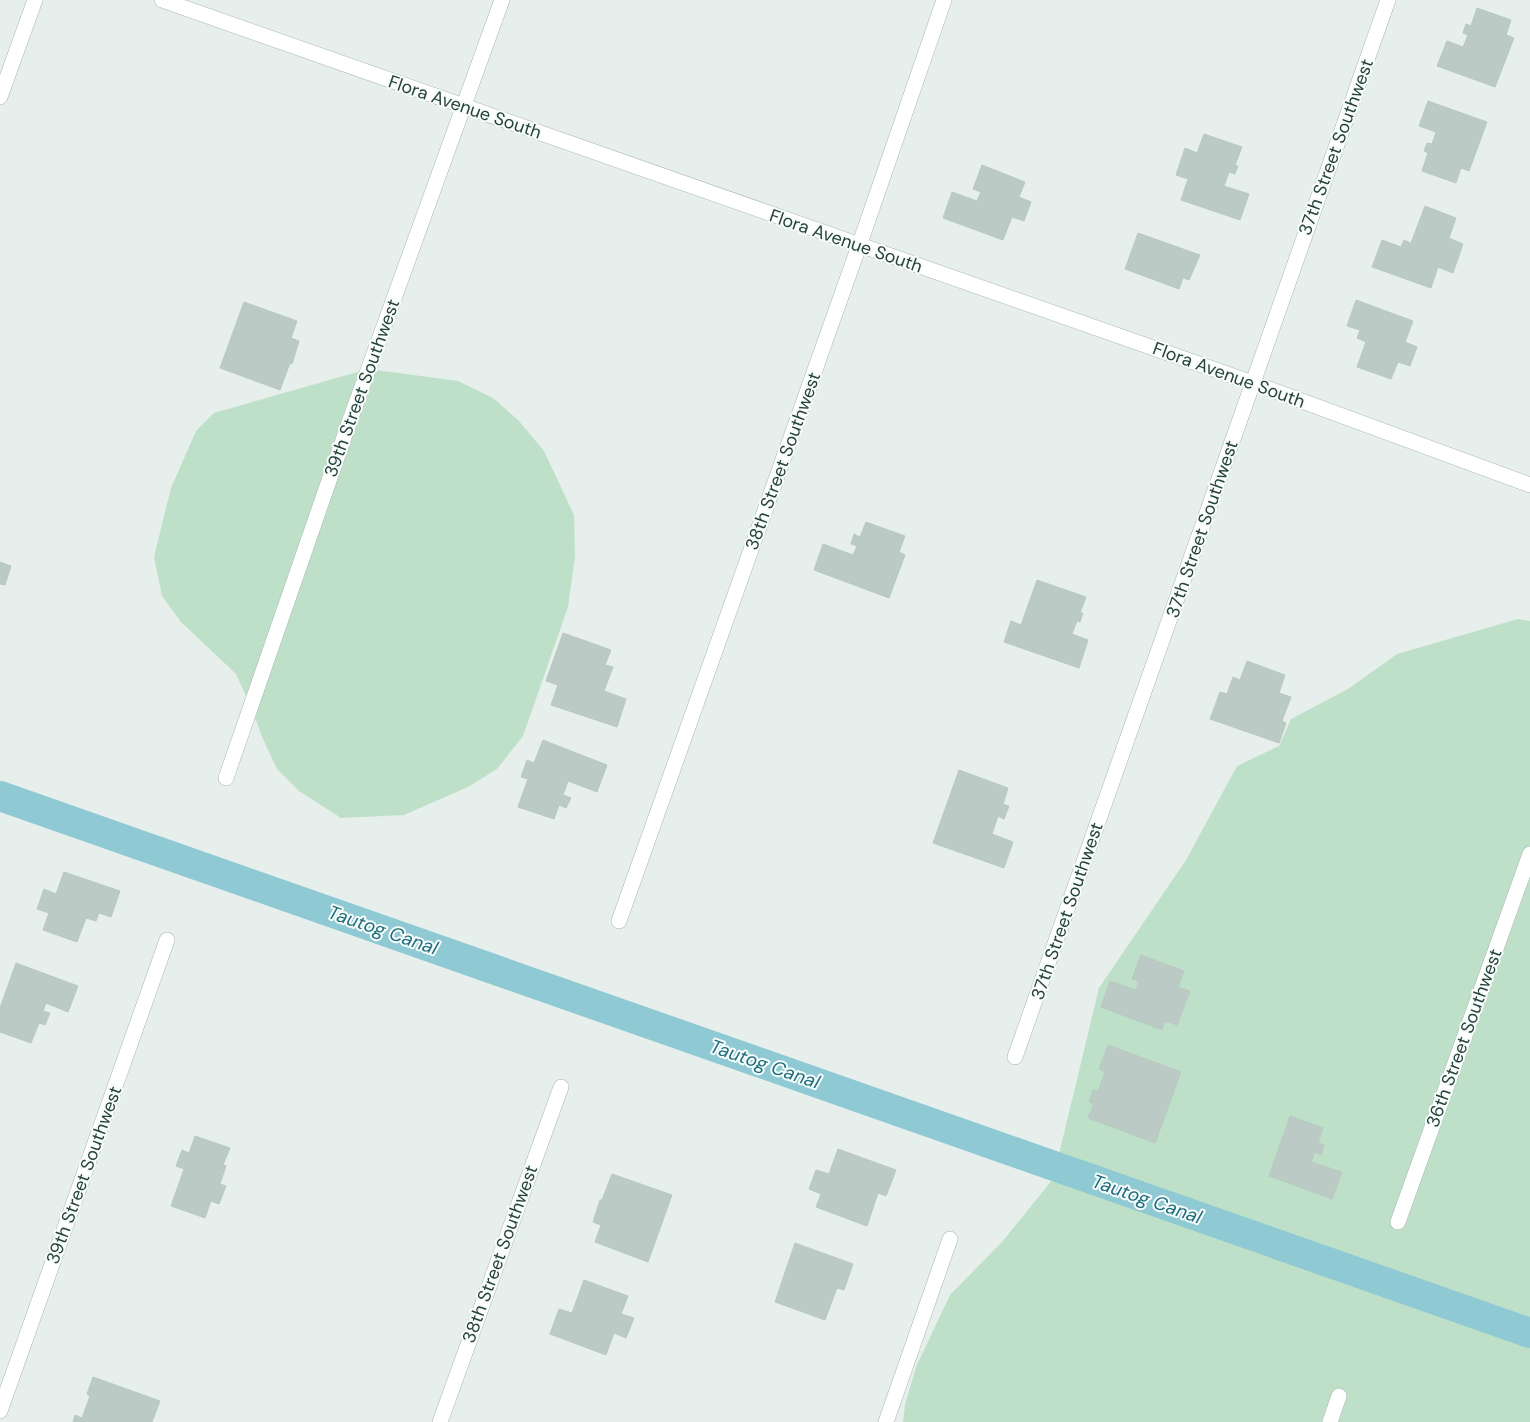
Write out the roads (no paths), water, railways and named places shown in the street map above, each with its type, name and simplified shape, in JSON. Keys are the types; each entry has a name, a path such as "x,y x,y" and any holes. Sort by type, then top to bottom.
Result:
{"street":[{"path":"0,97 34,0"},
{"name":"Flora Avenue South","path":"162,0 1253,383 1530,484"},
{"name":"39th Street Southwest","path":"226,778 350,420 502,0"},
{"name":"38th Street Southwest","path":"619,921 859,246 944,0"},
{"name":"37th Street Southwest","path":"1015,1057 1388,0"},
{"name":"36th Street Southwest","path":"1398,1222 1530,854"},
{"name":"39th Street Southwest","path":"0,1411 167,940"},
{"name":"38th Street Southwest","path":"440,1422 562,1087"},
{"path":"886,1422 950,1239"},
{"path":"1330,1422 1340,1396"}],"waterway":[{"name":"Tautog Canal","path":"0,796 1530,1333"}]}
